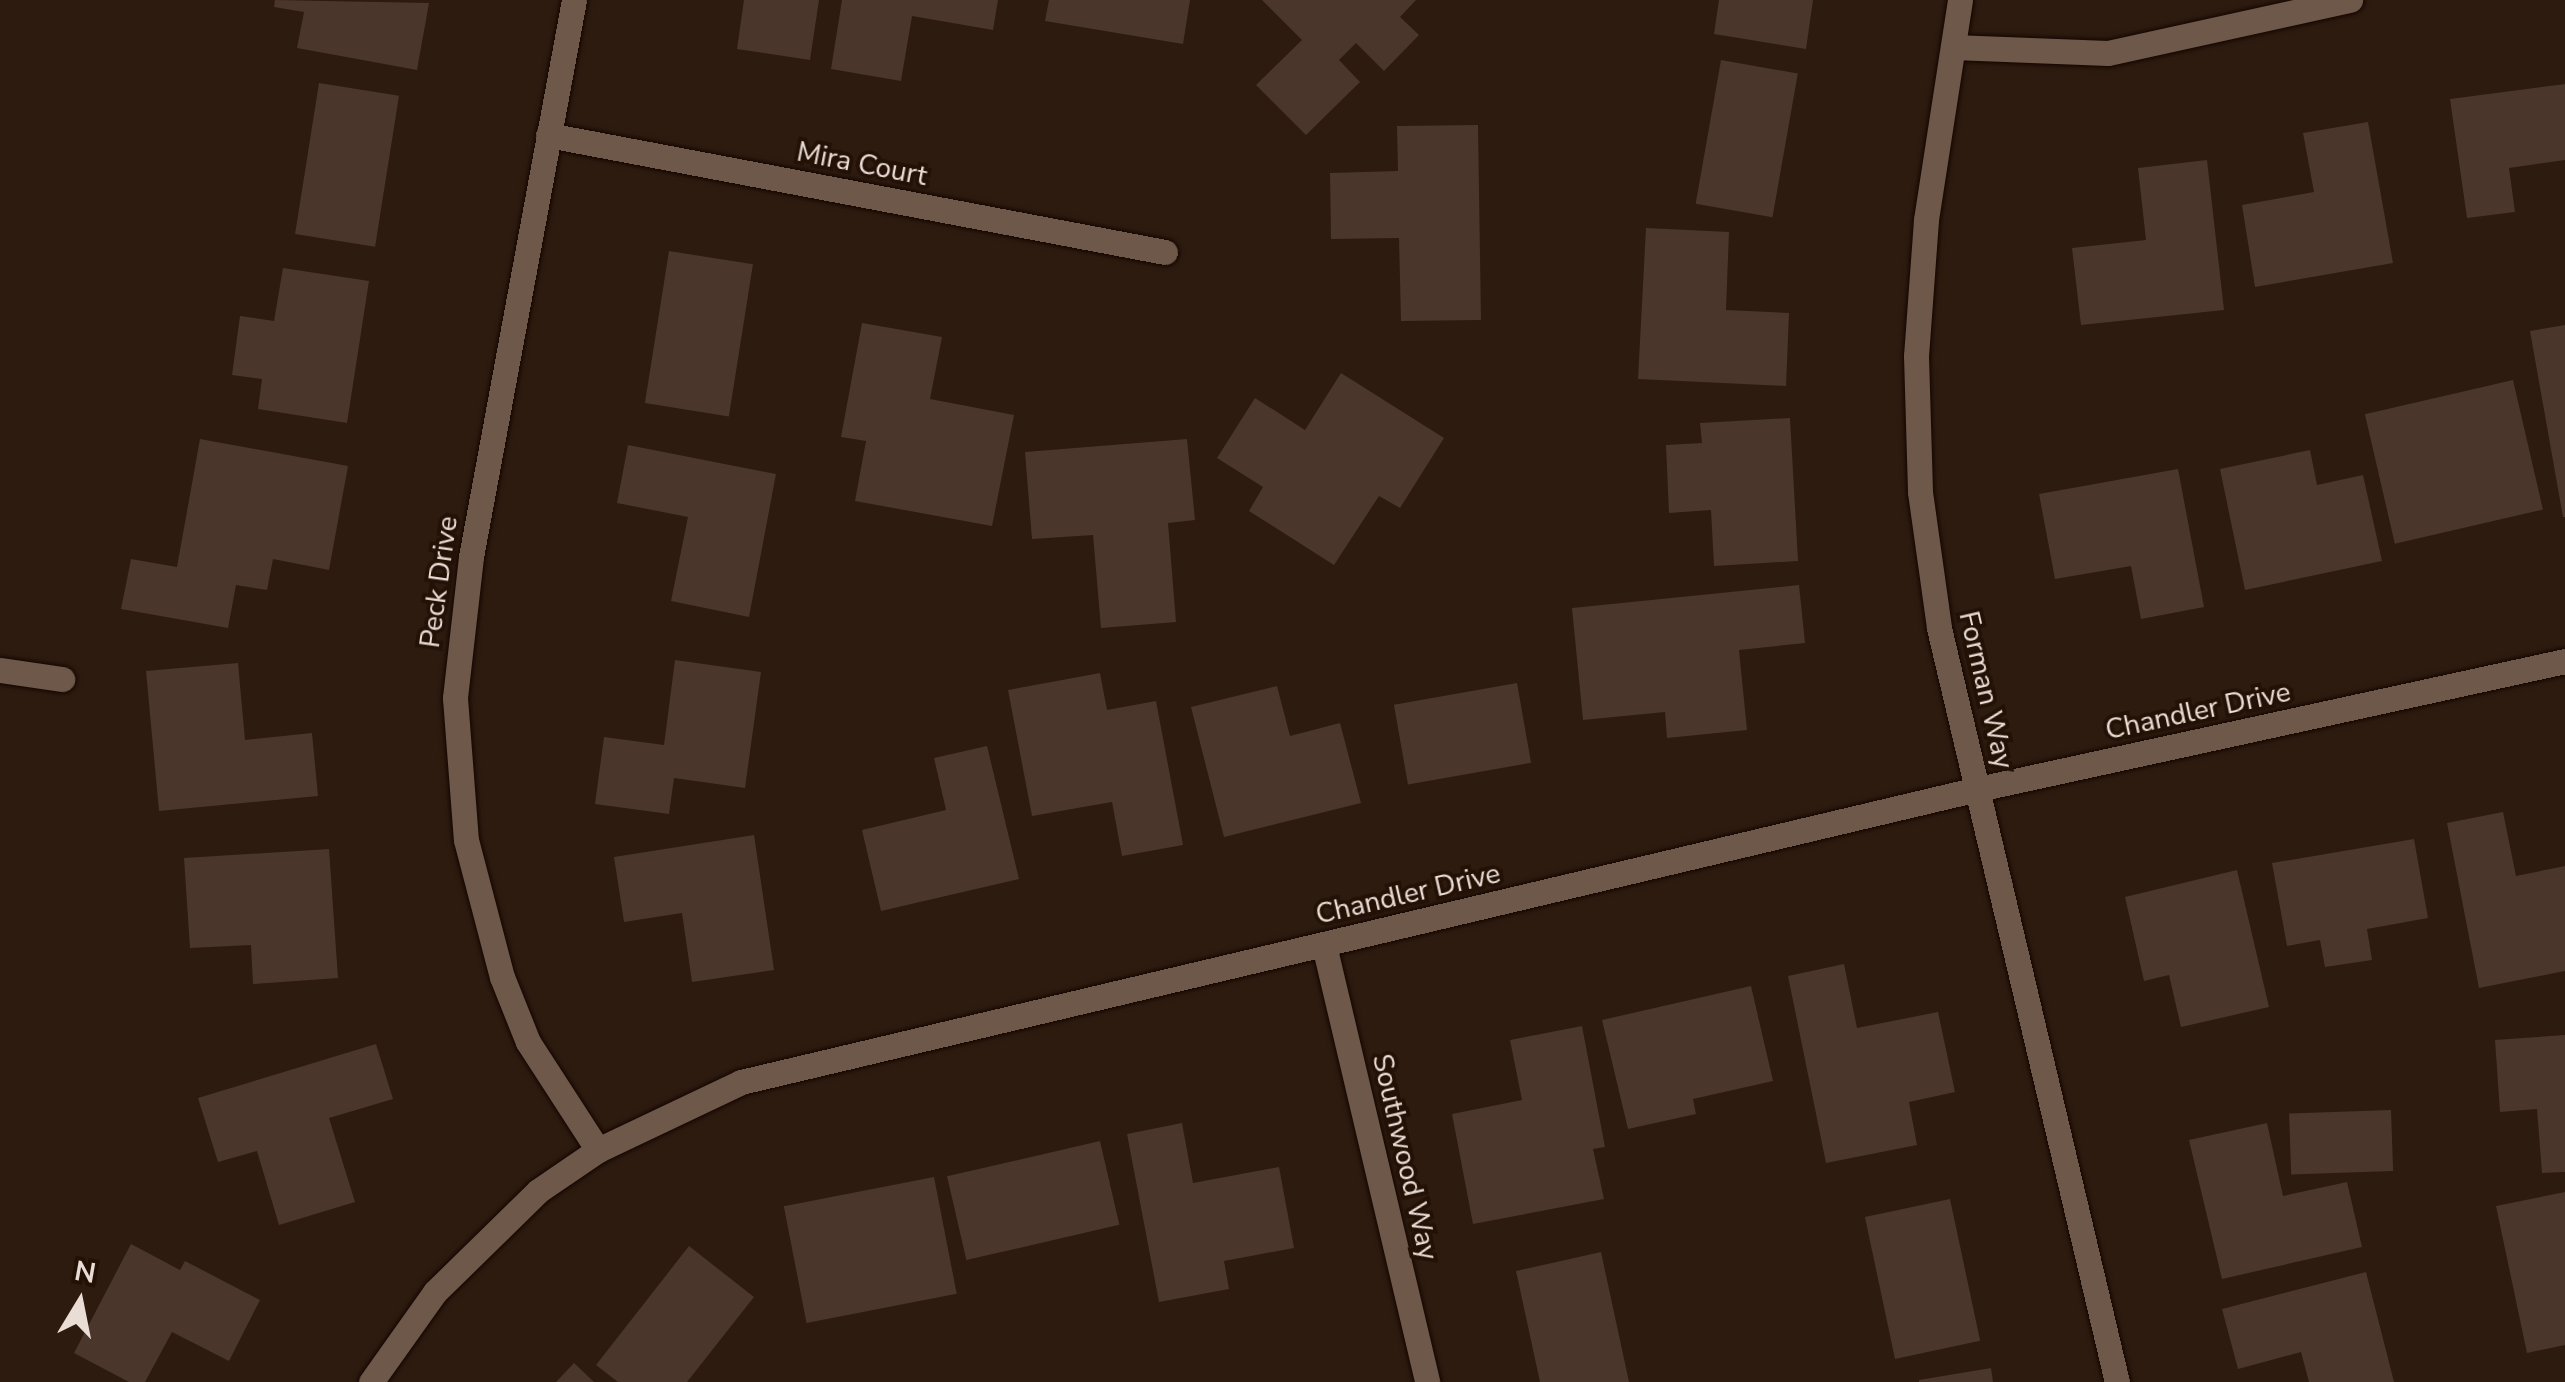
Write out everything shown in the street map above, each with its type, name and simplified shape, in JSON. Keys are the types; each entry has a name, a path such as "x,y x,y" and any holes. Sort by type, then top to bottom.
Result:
{"street":[{"name":"Peck Drive","path":"574,0 470,557 455,698 466,840 502,977 528,1042 598,1150"},
{"name":"Forman Way","path":"1960,0 1916,356 1920,492 1939,628 2117,1382"},
{"path":"1953,47 2108,53 2350,0"},
{"name":"Mira Court","path":"548,135 1165,252"},
{"name":"Chandler Drive","path":"371,1382 484,1239 598,1150 674,1109 812,1062 1978,789 2565,661"},
{"path":"0,670 62,679"},
{"name":"Southwood Way","path":"1324,945 1426,1382"}],"building":[{"path":"275,0 429,3 417,70 297,48 304,12 274,7"},
{"path":"744,0 819,0 810,60 737,49"},
{"path":"842,0 998,0 993,30 912,16 901,81 831,69"},
{"path":"1049,0 1190,0 1183,44 1045,21"},
{"path":"1262,0 1416,0 1400,17 1419,35 1384,71 1356,43 1339,60 1360,82 1306,135 1256,85 1302,40"},
{"path":"1719,0 1813,0 1806,49 1714,34"},
{"path":"1721,60 1798,74 1772,217 1696,204"},
{"path":"319,83 399,96 375,247 295,234"},
{"path":"2565,84 2565,160 2509,168 2515,212 2467,218 2450,99"},
{"path":"2368,122 2393,263 2255,287 2242,205 2314,192 2303,133"},
{"path":"1478,125 1481,320 1401,321 1399,238 1331,239 1330,173 1398,171 1397,126"},
{"path":"2207,160 2224,310 2081,325 2072,248 2146,240 2138,168"},
{"path":"1646,228 1729,232 1726,310 1789,313 1786,386 1638,379"},
{"path":"669,251 753,264 729,416 645,403"},
{"path":"283,268 369,281 347,423 258,409 262,379 232,375 240,316 274,321"},
{"path":"862,323 942,337 930,399 1014,415 992,526 855,501 866,441 841,437"},
{"path":"2565,325 2565,517 2563,517 2530,331"},
{"path":"1341,373 1444,438 1400,508 1379,496 1334,565 1249,511 1263,487 1217,458 1255,398 1305,430"},
{"path":"2513,380 2543,510 2395,544 2365,414"},
{"path":"1790,418 1798,561 1714,566 1711,510 1669,513 1666,445 1702,443 1700,423"},
{"path":"200,439 348,466 329,570 273,559 267,590 236,585 228,628 121,609 131,559 177,567"},
{"path":"1187,439 1195,520 1168,523 1176,622 1101,628 1093,535 1032,539 1025,452"},
{"path":"628,445 776,474 749,617 671,601 688,517 617,503"},
{"path":"2310,450 2317,485 2363,475 2382,561 2245,590 2220,469"},
{"path":"2178,469 2204,607 2141,619 2131,566 2055,579 2039,494"},
{"path":"1799,585 1805,643 1739,650 1747,730 1667,738 1665,712 1583,720 1572,608"},
{"path":"675,660 761,672 745,788 674,778 669,814 595,804 604,737 664,745"},
{"path":"238,663 245,740 312,733 318,796 159,811 146,671"},
{"path":"1100,673 1107,710 1156,701 1183,845 1122,856 1112,802 1032,816 1008,690"},
{"path":"1517,683 1531,763 1408,784 1394,705"},
{"path":"1277,686 1290,736 1340,723 1361,803 1224,837 1191,707"},
{"path":"987,746 1019,879 881,911 862,830 946,810 934,758"},
{"path":"2503,812 2516,876 2565,866 2565,971 2479,988 2447,823"},
{"path":"754,835 774,970 692,982 682,913 624,922 614,857"},
{"path":"2414,839 2428,918 2367,929 2372,960 2325,967 2320,940 2287,946 2272,863"},
{"path":"329,849 338,978 253,984 251,945 190,948 184,858"},
{"path":"2237,870 2269,1007 2181,1027 2169,975 2144,981 2125,897"},
{"path":"1844,964 1857,1028 1938,1012 1955,1092 1909,1102 1917,1145 1826,1163 1788,976"},
{"path":"1751,986 1773,1081 1693,1099 1696,1114 1628,1129 1602,1020"},
{"path":"1582,1026 1605,1147 1593,1149 1604,1199 1473,1224 1452,1114 1522,1100 1510,1040"},
{"path":"2565,1035 2565,1172 2542,1173 2537,1109 2500,1112 2495,1040"},
{"path":"376,1044 393,1099 329,1118 355,1202 279,1225 257,1151 218,1162 198,1098"},
{"path":"2391,1110 2393,1171 2291,1175 2289,1114"},
{"path":"1182,1123 1193,1183 1279,1167 1294,1248 1224,1261 1229,1289 1159,1302 1127,1134"},
{"path":"2267,1123 2283,1196 2347,1182 2362,1247 2222,1279 2189,1140"},
{"path":"1100,1141 1119,1225 966,1260 947,1176"},
{"path":"934,1177 957,1294 807,1323 784,1206"},
{"path":"2565,1192 2565,1345 2527,1353 2496,1206"},
{"path":"1950,1199 1980,1341 1895,1359 1865,1217"},
{"path":"131,1244 180,1270 185,1261 260,1300 229,1361 172,1332 145,1382 129,1382 74,1353"},
{"path":"689,1246 754,1297 687,1382 618,1382 596,1365"},
{"path":"1601,1252 1629,1382 1540,1382 1516,1271"},
{"path":"2366,1272 2394,1382 2309,1382 2301,1352 2238,1369 2222,1309"},
{"path":"574,1363 594,1382 556,1382"},
{"path":"1991,1368 1993,1382 1919,1382 1919,1380"}]}
